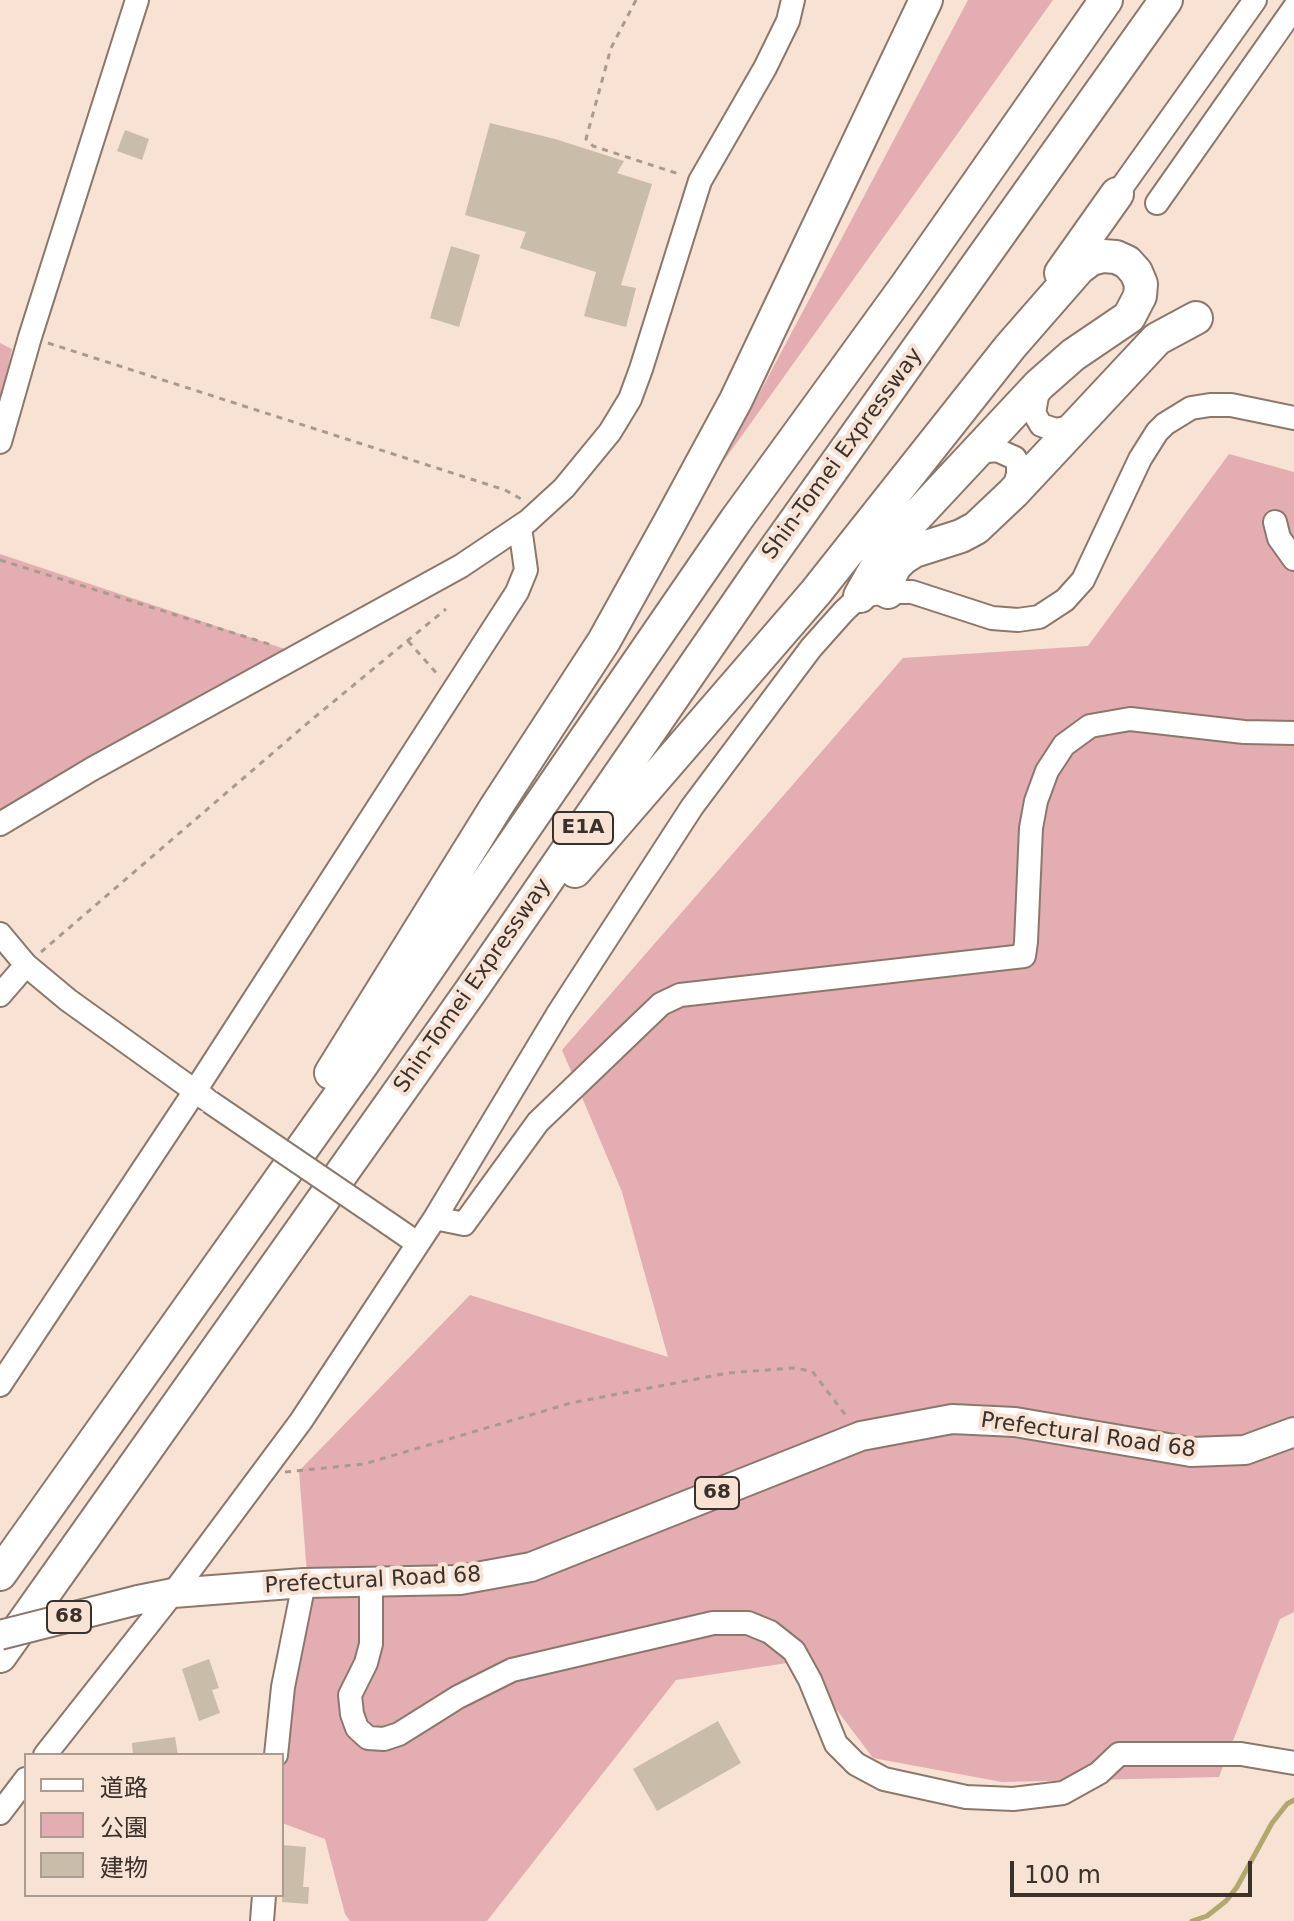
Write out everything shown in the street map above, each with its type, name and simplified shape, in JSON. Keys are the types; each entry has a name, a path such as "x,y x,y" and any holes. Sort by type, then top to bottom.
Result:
{"highway":[{"path":"7,1563 347,1049 496,807 604,641 736,400 926,0"},
{"name":"Shin-Tomei Expressway","path":"7,1563 354,1076 727,533 906,286 1106,0"},
{"name":"Shin-Tomei Expressway","path":"0,1656 470,992 764,565 1166,0"},
{"path":"1010,347 1117,194"},
{"path":"470,992 816,592 1010,347 1079,268 1091,259 1103,256 1127,262 1141,284 1140,296 1129,317 1073,355 1039,385 897,537 882,557 874,594"},
{"path":"874,594 903,558 976,528 1013,493 1157,339 1196,318"}],"main road":[{"name":"Prefectural Road 68","path":"0,1635 173,1593 304,1583 460,1580 531,1567 861,1436 952,1419 999,1421 1191,1452 1245,1450 1294,1432"}],"street":[{"path":"0,442 30,337 137,0"},
{"path":"0,824 92,769 461,566 541,510 584,466 630,399 700,181 765,68 788,21 793,0"},
{"path":"1117,194 1255,0"},
{"path":"1157,203 1294,8"},
{"path":"1039,385 1034,413 1041,425 1056,430 1075,426"},
{"path":"47,1753 173,1593 308,1410 435,1218 559,1012 692,807 811,648 874,594 912,592 1005,620 1039,617 1065,600 1083,580 1145,450 1165,424 1191,408 1210,405 1231,405 1294,418"},
{"path":"978,452 997,450 1015,458 1018,474 1013,493"},
{"path":"1275,522 1279,538 1294,559"},
{"path":"0,1385 203,1096 517,592 526,570 520,527"},
{"path":"435,1218 464,1224 538,1122 661,1004 680,995 1024,956 1031,828 1036,801 1047,771 1064,745 1090,726 1130,719 1244,732 1294,733"},
{"path":"0,934 26,965 100,1025 417,1243"},
{"path":"0,995 26,965"},
{"path":"371,1582 371,1644 366,1663 350,1695 357,1728 368,1738 384,1739 399,1734 458,1697 512,1670 713,1623 748,1623 770,1632 794,1651 810,1680 836,1744 856,1764 884,1779 966,1797 1013,1799 1063,1793 1099,1773 1119,1754 1241,1754 1294,1763"},
{"path":"276,1753 283,1687 304,1583"},
{"path":"0,1813 24,1782"},
{"path":"262,1921 264,1897"}],"path":[{"path":"636,0 611,48 586,139 593,146 700,181"},
{"path":"30,337 505,490 541,510"},
{"path":"0,560 302,654"},
{"path":"26,965 154,853 446,609"},
{"path":"408,641 453,692"},
{"path":"259,1475 364,1464 571,1403 728,1373 793,1368 812,1371 861,1436"}],"green space":[{"path":"968,0 1053,0 723,462"},
{"path":"0,343 12,349 0,406"},
{"path":"1229,454 1294,472 1294,1612 1280,1619 1219,1777 1002,1782 873,1758 800,1661 676,1680 487,1921 350,1921 345,1914 325,1839 284,1824 282,1753 307,1574 299,1471 470,1295 668,1357 622,1192 562,1050 903,658 1088,646"},
{"path":"0,554 294,652 0,824"}],"building":[{"path":"490,123 624,161 617,173 652,184 621,285 636,288 626,327 584,316 596,272 520,248 526,232 465,215"},
{"path":"125,130 149,139 142,160 117,151"},
{"path":"451,246 480,255 459,327 430,318"},
{"path":"209,1659 219,1688 212,1690 220,1713 199,1721 182,1669"},
{"path":"718,1721 741,1763 657,1811 633,1769"},
{"path":"175,1737 178,1753 133,1753 132,1743"},
{"path":"284,1845 306,1847 303,1887 309,1887 308,1904 282,1902"}],"waterway":[{"path":"1192,1921 1207,1916 1226,1901 1272,1823 1294,1800"}]}
